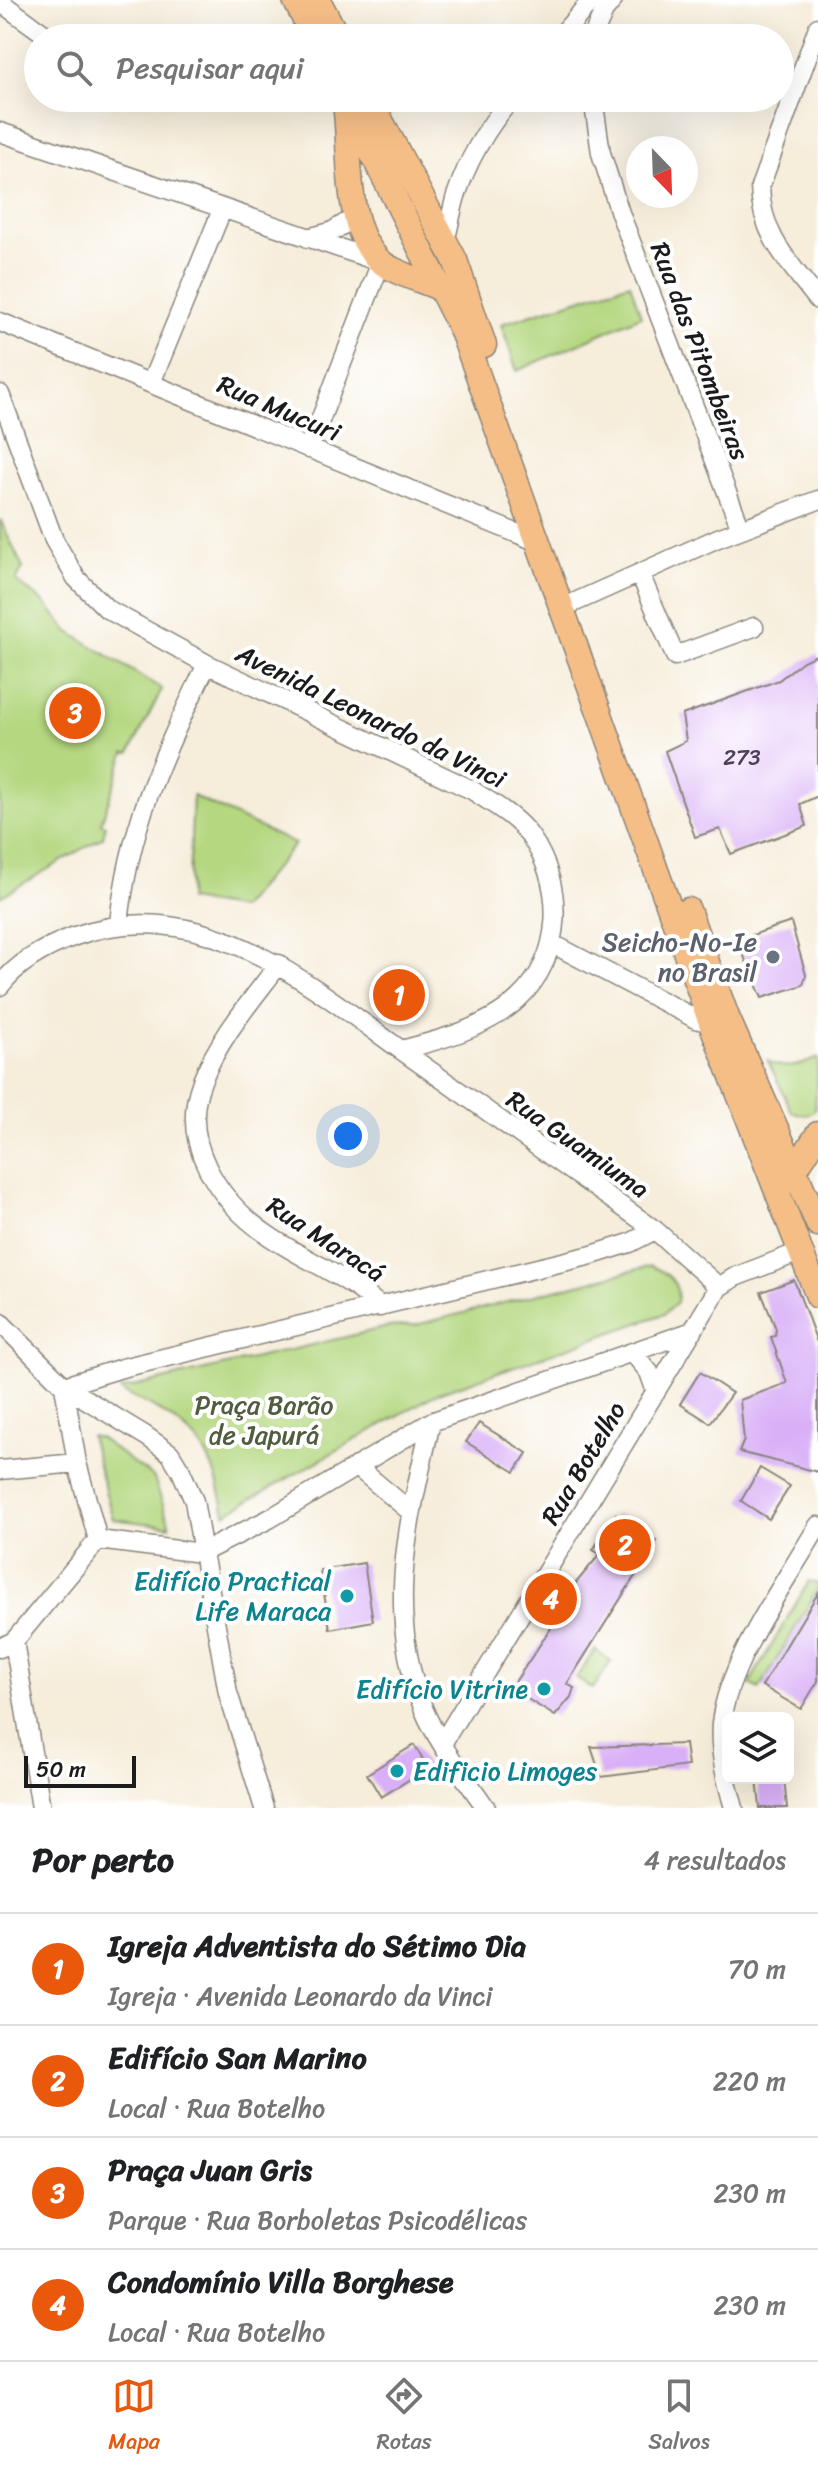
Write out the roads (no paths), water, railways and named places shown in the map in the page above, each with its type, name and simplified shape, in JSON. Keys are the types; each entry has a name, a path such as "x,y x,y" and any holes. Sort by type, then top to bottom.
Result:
{"main road":[{"path":"295,0 307,24"},
{"path":"318,0 331,24"},
{"path":"345,112 354,218 381,262 443,290"},
{"path":"351,112 462,331 538,542 570,605"},
{"path":"376,112 446,241 570,605 818,1296"},
{"path":"354,218 365,189 384,176 391,174 415,187"},
{"path":"719,1020 818,1224"},
{"path":"780,1193 818,1134"}],"street":[{"path":"571,24 592,0"},
{"path":"598,24 613,0"},
{"path":"0,2 31,24"},
{"path":"794,93 818,27"},
{"path":"0,132 305,238 381,262 412,266 428,262 440,253 446,241 456,195 471,158 500,112"},
{"name":"Rua das Pitombeiras","path":"595,112 601,153 620,213 741,529"},
{"path":"787,112 760,187 761,212 772,241 818,300"},
{"path":"151,383 222,210"},
{"path":"305,238 331,232 354,218"},
{"path":"309,449 381,262"},
{"name":"Rua Mucuri","path":"0,322 538,542"},
{"name":"Avenida Leonardo da Vinci","path":"0,394 54,540 76,578 107,609 207,664 472,790 502,810 529,835 548,871 556,909 553,944 537,975 518,999 480,1024 401,1050"},
{"path":"570,605 741,529 818,500"},
{"path":"640,574 675,656 754,627"},
{"path":"119,924 123,886 140,813 207,664"},
{"path":"0,986 34,955 62,941 119,924 201,931 237,943 279,964 401,1050"},
{"path":"553,944 719,1020"},
{"name":"Rua Maracá","path":"279,964 229,1032 201,1082 195,1126 201,1160 223,1193 269,1236 359,1287 381,1307"},
{"name":"Rua Guamiuma","path":"401,1050 655,1230 719,1287"},
{"path":"64,1386 122,1368 592,1255 630,1243 655,1230"},
{"path":"719,1287 802,1251"},
{"name":"Rua Botelho","path":"443,1742 719,1287"},
{"path":"1,1327 64,1386 170,1453 194,1501 228,1693 264,1808"},
{"path":"98,1540 201,1553 269,1519 431,1422 693,1331"},
{"path":"632,1352 649,1372 656,1392"},
{"path":"64,1386 77,1463 98,1540"},
{"path":"431,1422 401,1571 404,1636 424,1711 486,1808"},
{"path":"0,1470 77,1463"},
{"path":"356,1466 411,1512"},
{"path":"734,1808 722,1751 721,1723 732,1680 818,1526"},
{"path":"41,1808 7,1644 98,1540"}],"place":[{"name":"Praça Juan Gris","path":"75,713"},
{"name":"Seicho-No-Ie no Brasil","path":"773,957"},
{"name":"Igreja Adventista do Sétimo Dia","path":"399,995"},
{"name":"Edifício San Marino","path":"625,1545"},
{"name":"Edifício Practical Life Maraca","path":"347,1596"},
{"name":"Condomínio Villa Borghese","path":"551,1599"},
{"name":"Edifício Vitrine","path":"544,1689"},
{"name":"Edificio Limoges","path":"397,1771"}],"park label":[{"name":"Praça Barão de Japurá","path":"264,1420"}]}
